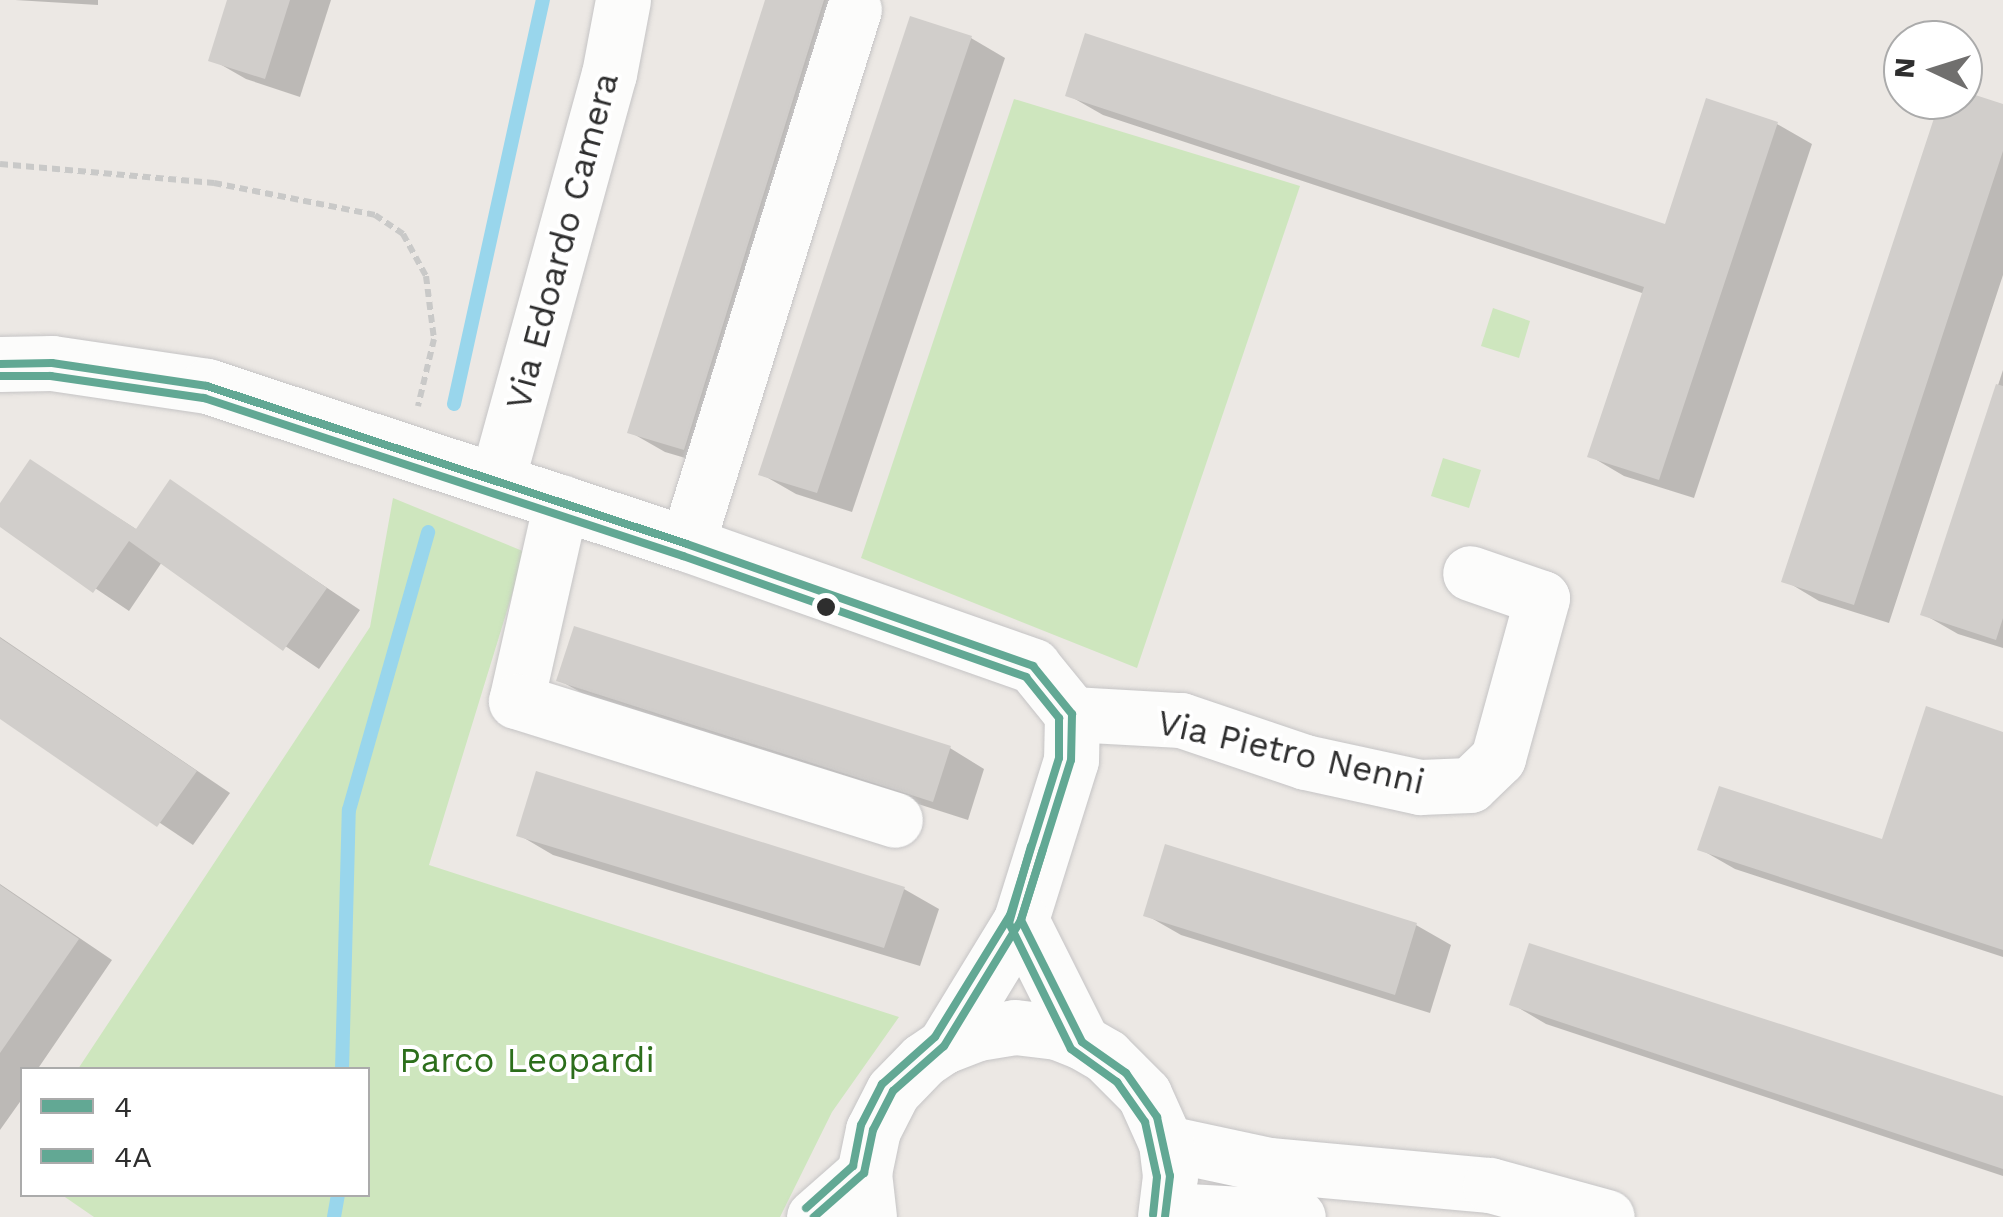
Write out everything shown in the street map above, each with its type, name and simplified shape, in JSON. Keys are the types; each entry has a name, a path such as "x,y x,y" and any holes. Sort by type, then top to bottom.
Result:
{"street":[{"name":"Via Edoardo Camera","path":"496,480 610,74 624,0"},
{"path":"692,527 854,9"},
{"path":"0,364 52,362 207,386 561,502 692,527 1032,666 1072,714 1071,760 1022,920 944,1046"},
{"path":"561,502 516,701 895,820"},
{"name":"Via Pietro Nenni","path":"1072,714 1181,720 1305,762 1420,787 1470,784 1498,758 1542,598 1470,573"},
{"path":"1022,920 1082,1042"},
{"path":"814,1217 867,1195 873,1130 893,1092 923,1060 978,1032 1015,1027 1057,1032 1082,1042 1126,1073 1150,1106 1166,1143 1166,1213 1298,1217"},
{"path":"1166,1143 1268,1165 1490,1185 1608,1217"}],"path":[{"path":"0,164 214,183 375,216 403,234 426,276 434,339 407,451"}],"green space":[{"path":"1014,99 1300,186 1137,668 861,558"},
{"path":"1493,308 1530,321 1519,358 1481,346"},
{"path":"1443,458 1481,470 1469,508 1431,496"},
{"name":"Parco Leopardi","path":"393,498 525,552 429,865 899,1017 832,1112 780,1217 94,1217 65,1197 370,1197 370,1067 79,1067 370,627"}],"building":[{"path":"227,0 290,0 265,79 208,61"},
{"path":"765,0 824,0 684,450 627,433"},
{"path":"910,16 972,36 817,493 758,475"},
{"path":"1085,33 1665,224 1706,98 1778,122 1659,480 1587,457 1644,287 1065,96"},
{"path":"1983,98 2003,104 2003,151 1854,605 1781,582 1933,120 1983,120"},
{"path":"1996,384 2003,386 2003,618 1996,640 1920,615"},
{"path":"30,459 136,529 170,479 327,588 283,651 129,541 93,593 0,527 0,503"},
{"path":"574,626 951,746 933,802 556,681"},
{"path":"0,638 197,771 157,827 0,719"},
{"path":"1926,706 2003,732 2003,950 1697,850 1719,786 1882,839"},
{"path":"536,771 905,887 884,948 516,836"},
{"path":"1165,844 1417,923 1395,995 1143,916"},
{"path":"0,885 79,939 0,1053"},
{"path":"1529,943 2003,1096 2003,1169 1509,1005"}],"waterway":[{"path":"454,404 543,0"},
{"path":"342,1067 349,810 428,532"},
{"path":"334,1217 337,1197"}],"transit line":[{"name":"4","path":"0,364 52,363 207,386 687,544 1033,666 1072,714 1071,760 1021,920 944,1046 893,1091 873,1130 864,1173 814,1217"},
{"name":"4A","path":"0,376 51,376 204,398 683,556 1026,677 1059,718 1059,758 1010,915 935,1037 882,1084 861,1125 853,1166 806,1208"},
{"name":"4A","path":"1031,846 1009,923 1071,1049 1117,1082 1145,1122 1157,1177 1153,1215"},
{"name":"4","path":"1043,849 1021,920 1082,1042"},
{"name":"4","path":"1082,1042 1126,1073 1157,1117 1170,1176 1165,1217"}]}
